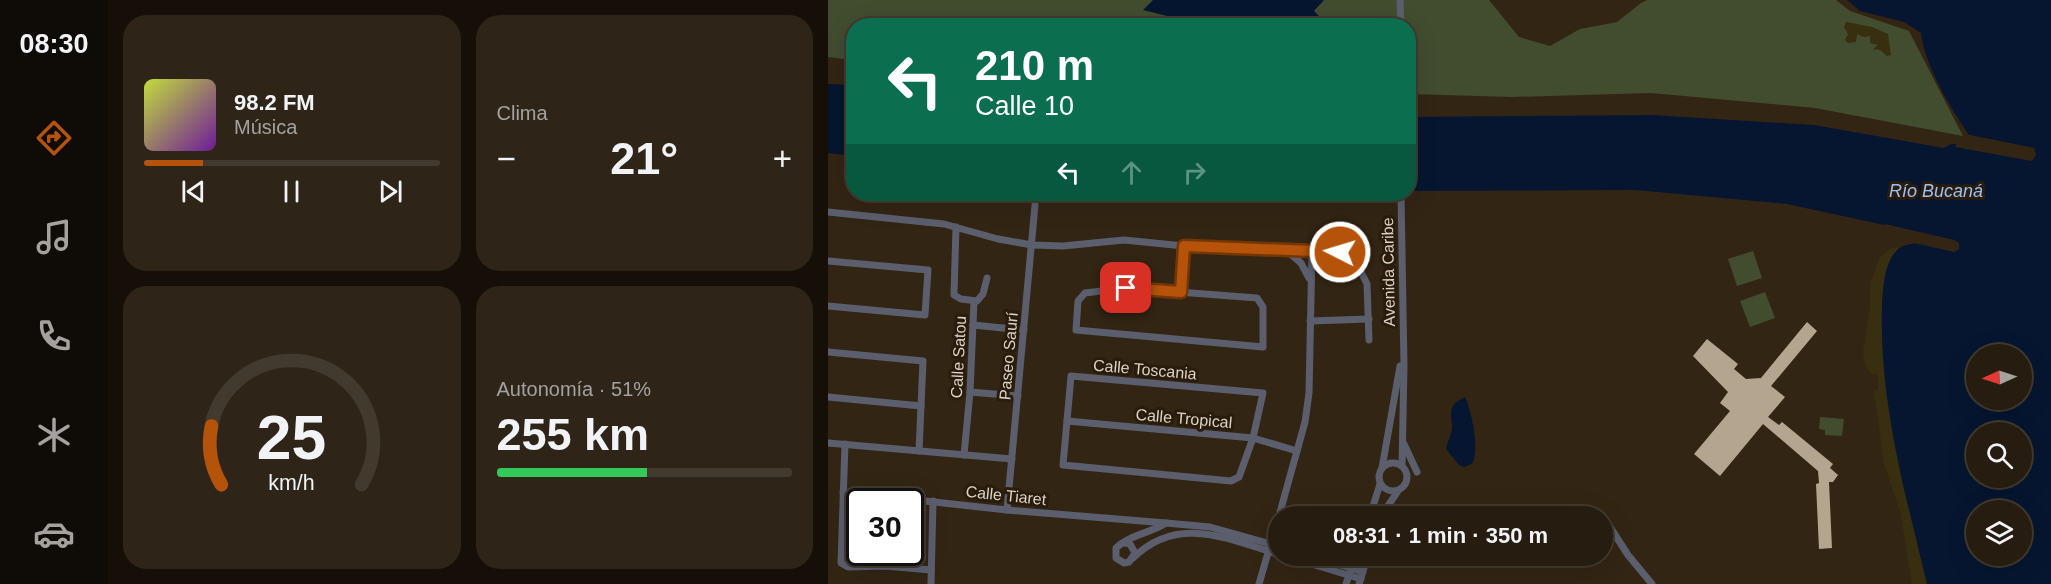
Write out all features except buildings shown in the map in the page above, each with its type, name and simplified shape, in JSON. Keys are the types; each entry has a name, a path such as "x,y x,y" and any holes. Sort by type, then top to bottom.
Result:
{"street":[{"path":"1400,0 1401,18"},
{"name":"Avenida Caribe","path":"1401,201 1402,466"},
{"name":"Paseo Saurí","path":"1007,510 1035,205"},
{"path":"828,212 922,221 1032,245 1063,246 1124,240 1184,246 1340,252 1359,268 1367,284 1369,340"},
{"path":"956,227 954,295 961,299 974,301 983,294 987,278"},
{"path":"1181,292 1184,246"},
{"path":"1281,506 1297,451 1309,393 1312,250"},
{"path":"1287,251 1301,263 1310,280"},
{"path":"828,261 928,270 925,315 828,306"},
{"path":"1126,288 1181,292 1257,298 1263,307 1263,347 1076,330 1078,301 1085,293 1126,288"},
{"name":"Calle Satou","path":"964,455 969,415 974,301"},
{"path":"1310,321 1369,319"},
{"path":"973,325 1024,330"},
{"name":"Avenida Caribe","path":"1382,468 1403,349"},
{"path":"828,352 923,361 919,451"},
{"name":"Calle Toscania","path":"1071,376 1263,393 1253,438 1239,477 1231,481 1063,465 1071,376"},
{"path":"970,392 1018,396"},
{"path":"828,397 921,406"},
{"name":"Calle Tropical","path":"1067,421 1253,438 1297,451"},
{"path":"1403,440 1417,472"},
{"path":"828,443 1012,459"},
{"path":"845,444 841,556 842,563 846,566"},
{"path":"1373,506 1382,468 1394,463 1402,466 1407,478 1404,486 1398,490 1388,506"},
{"path":"1380,484 1390,491 1398,490"},
{"name":"Calle Tiaret","path":"924,501 1210,527 1268,546"},
{"path":"931,584 933,501"},
{"path":"1139,521 1143,527 1143,534"},
{"path":"1166,523 1116,548 1116,558 1124,563 1157,541 1186,533 1216,535 1268,546"},
{"path":"1613,531 1628,555 1652,584"},
{"path":"1125,543 1133,548 1133,558"},
{"path":"1259,584 1268,558"},
{"path":"846,566 885,566 931,570"},
{"path":"1329,566 1350,571"},
{"path":"1337,566 1361,578"},
{"path":"1346,584 1352,566"}],"green space":[{"path":"828,0 1489,0 1519,37 1550,46 1580,29 1617,22 1647,0 1836,0 1850,11 1909,31 1963,136 1815,108 1651,93 1511,97 1416,94 1416,18 846,18 846,59 828,57"},
{"path":"1753,251 1762,278 1737,286 1728,259"},
{"path":"1765,292 1775,318 1750,327 1740,301"},
{"path":"1820,417 1844,419 1842,436 1825,435 1825,430 1819,429"}],"sand":[{"path":"1846,22 1872,27 1888,34 1891,55 1887,56 1880,50 1873,49 1878,45 1870,43 1870,36 1864,37 1857,34 1856,42 1848,43 1845,40 1848,34 1844,27"},
{"path":"1904,246 1938,584 1912,584 1900,511 1884,463 1874,391 1878,390 1878,374 1871,374 1865,365 1863,352 1870,307 1870,283 1880,257 1890,249"}],"water":[{"path":"1153,0 1324,0 1314,11 1319,16 1318,18 1171,18 1143,10"},
{"name":"Río Bucaná","path":"1847,0 2051,0 2051,584 1927,584 1902,481 1889,411 1882,341 1883,291 1885,274 1891,258 1901,247 1906,244 1920,243 1954,252 1959,249 1954,240 1787,204 1635,190 1416,191 1416,117 1652,115 1814,125 1944,148 1957,144 2031,160 2036,155 2033,148 1969,135 1933,72 1921,33 1904,22 1860,11"},
{"path":"828,84 846,85 846,155 828,153"},
{"path":"1465,397 1472,421 1475,450 1472,464 1464,467 1459,465 1446,449 1452,428 1452,408 1456,402"}],"pier":[{"path":"1964,134 2034,148 2036,155 2032,161 1955,147 1957,143 2030,156 2033,154 2031,150 1968,138"},
{"path":"1885,224 1954,240 1959,243 1959,249 1954,252 1914,243 1900,247 1911,241 1954,248 1956,245 1884,227"}],"route":[{"path":"1126,288 1181,292 1184,246 1340,252"}]}
